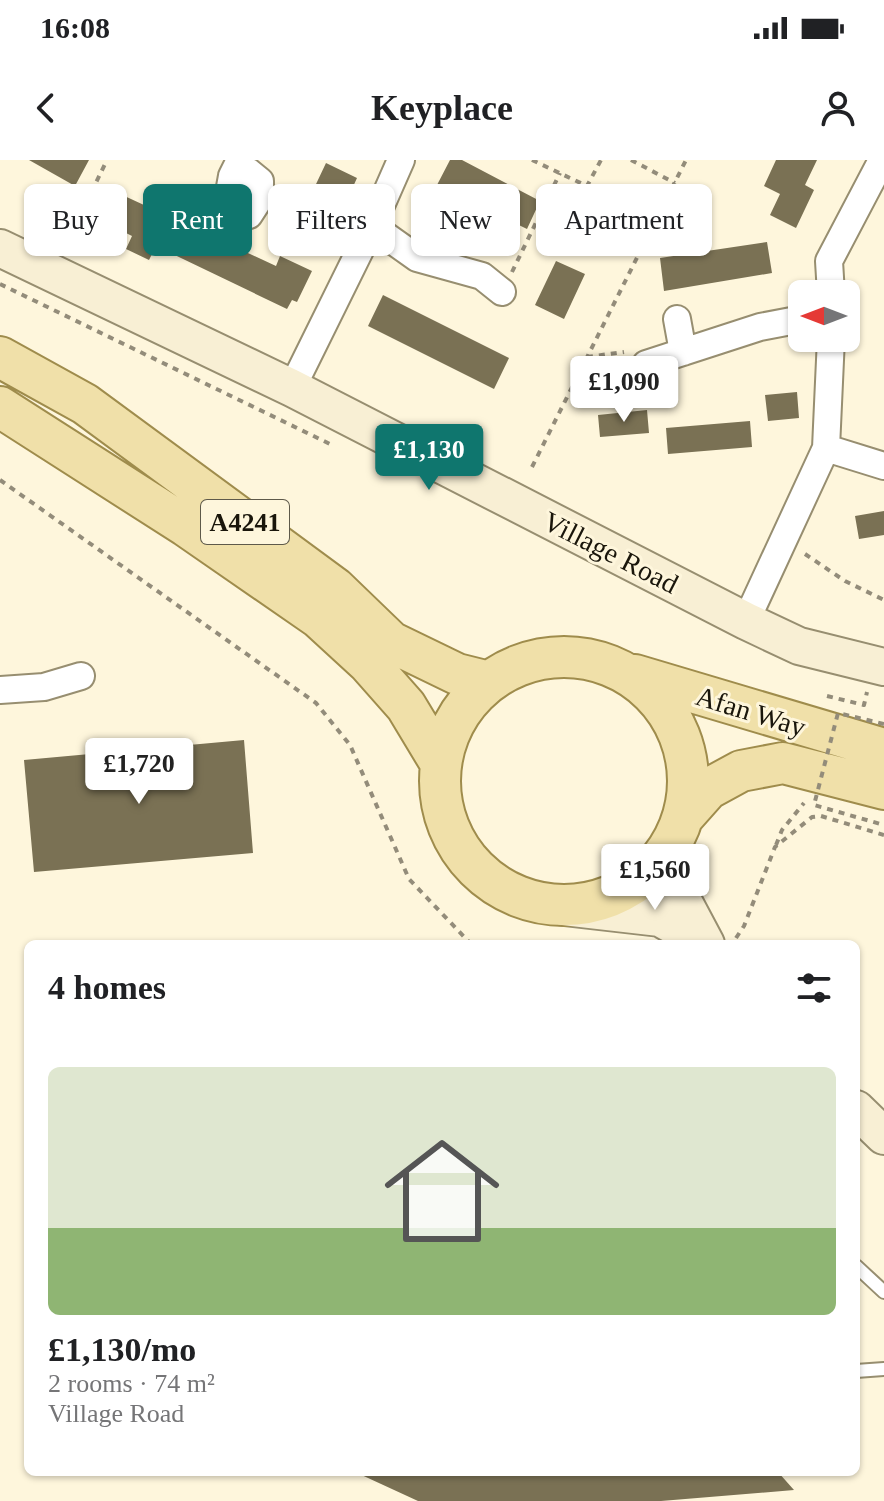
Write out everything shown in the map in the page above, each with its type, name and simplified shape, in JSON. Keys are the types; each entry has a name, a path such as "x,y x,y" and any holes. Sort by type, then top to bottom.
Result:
{"main road":[{"name":"A4241","path":"0,357 85,404 335,588 391,642 457,674 489,682"},
{"name":"A4241","path":"0,407 186,526 319,618 368,663 406,706 441,764"},
{"name":"A4241","path":"552,657 586,659 619,669 647,689 670,715 684,747 689,781 684,816 664,856 637,883 603,901 564,907 522,899 485,878 457,846 442,806 441,764 450,732 466,704 489,682 519,665 552,657"},
{"name":"Afan Way","path":"619,669 679,690 884,749"},
{"name":"Afan Way","path":"684,816 708,789 741,771 783,763 884,789"}],"street":[{"path":"390,184 401,160"},
{"path":"830,280 829,261 882,160"},
{"path":"395,242 417,258 482,276 502,292"},
{"name":"Village Road","path":"0,248 292,388 746,621 799,646 884,667"},
{"path":"292,388 357,256"},
{"path":"677,319 683,352"},
{"path":"646,364 760,327 788,322"},
{"path":"746,621 826,448 830,352"},
{"path":"826,448 884,466"},
{"path":"0,690 44,687 81,676"},
{"path":"664,856 672,880 703,940"},
{"path":"564,907 660,918 698,940"},
{"path":"860,1113 884,1136"}],"lane":[{"path":"860,1270 884,1292"},
{"path":"860,1371 884,1369"}],"path":[{"path":"51,273 107,160"},
{"path":"532,160 587,186 601,160"},
{"path":"631,160 675,183"},
{"path":"532,467 686,160"},
{"path":"502,292 560,173"},
{"path":"587,357 638,350 646,364"},
{"path":"0,480 316,703 350,745 409,879 467,940"},
{"path":"784,539 845,581 884,600"},
{"path":"816,694 864,705"},
{"path":"884,724 838,713 814,805 884,825"},
{"path":"735,940 744,926 782,830 804,803"},
{"path":"775,847 812,817 821,816 884,835"}],"building":[{"path":"29,160 89,160 76,184"},
{"path":"450,160 462,160 508,184 438,184"},
{"path":"776,160 817,160 805,185 814,190 796,228 770,215 780,194 764,186"},
{"path":"326,163 357,178 354,184 316,184"},
{"path":"520,190 536,199 536,210 527,229 520,226"},
{"path":"127,197 143,205 143,256 151,256 149,260 127,249 132,236 127,234"},
{"path":"767,242 772,273 664,291 660,258 712,256 712,250"},
{"path":"252,255 276,266 280,256 312,271 297,302 292,300 287,309 177,256"},
{"path":"556,261 585,274 564,319 535,305"},
{"path":"383,295 509,358 494,389 368,326"},
{"path":"797,392 799,418 768,421 765,395"},
{"path":"647,410 649,433 600,437 598,415"},
{"path":"750,421 752,447 668,454 666,428"},
{"path":"884,511 884,535 859,539 855,516"},
{"path":"244,740 253,853 34,872 24,760"},
{"path":"364,1476 782,1476 794,1490 661,1501 418,1501"}]}
